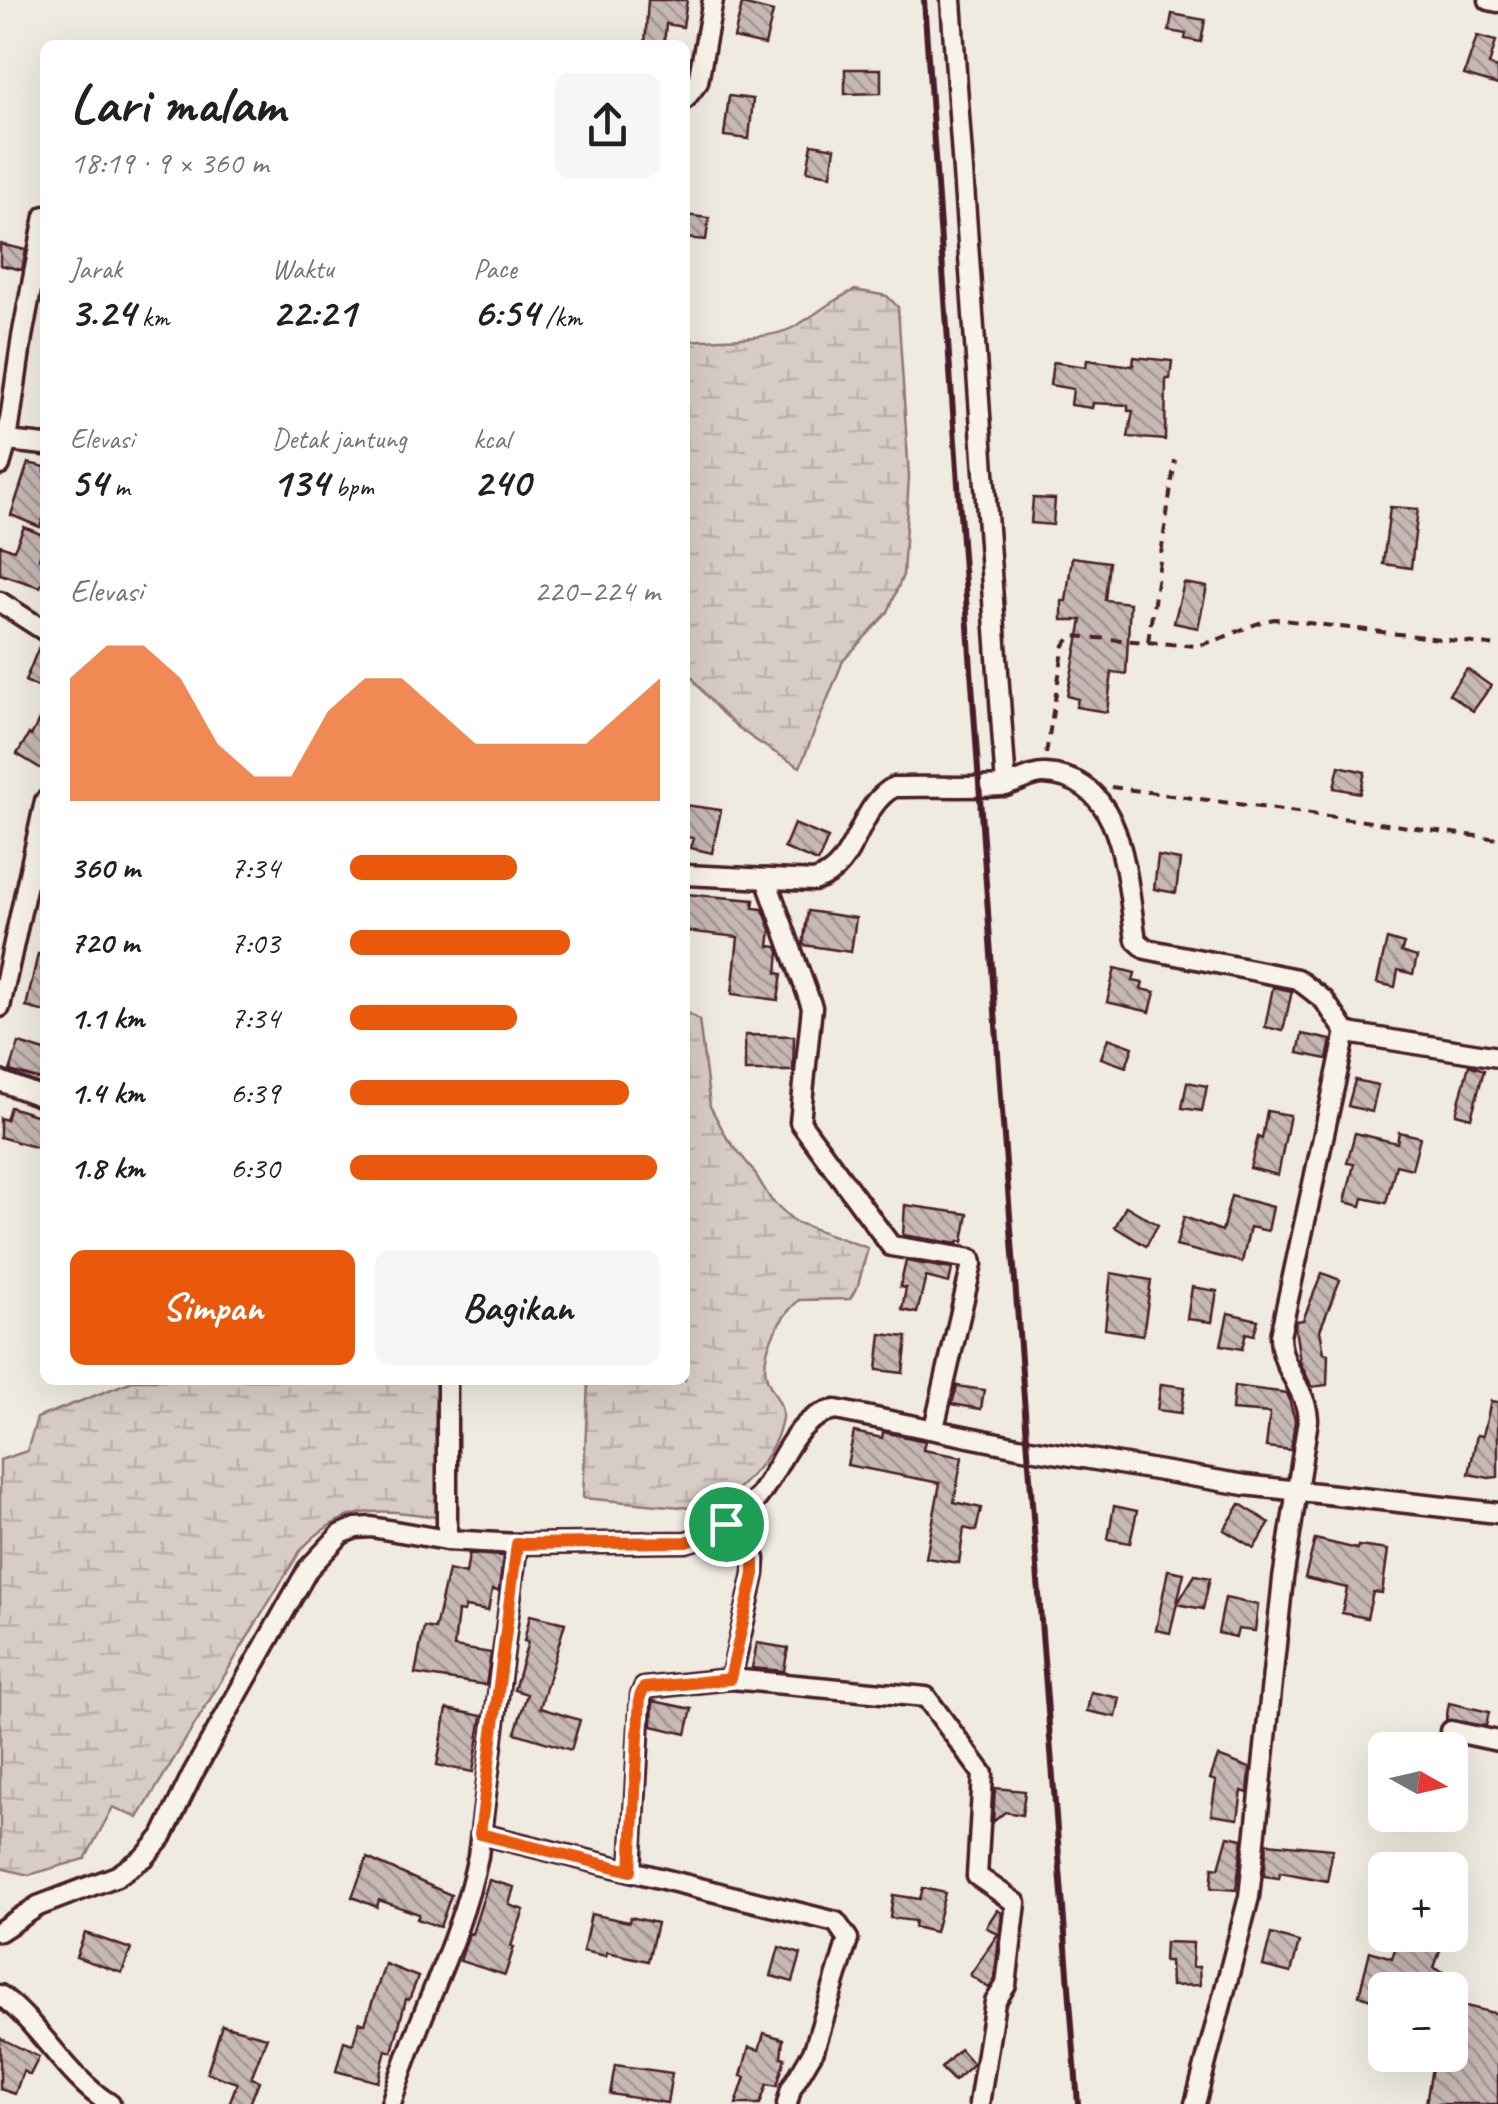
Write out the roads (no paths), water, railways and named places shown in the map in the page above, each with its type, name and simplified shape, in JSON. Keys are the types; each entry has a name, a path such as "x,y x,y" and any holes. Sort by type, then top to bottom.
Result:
{"street":[{"path":"690,92 698,82 713,0"},
{"path":"951,0 1006,786"},
{"path":"1489,0 1498,2"},
{"path":"0,465 40,243"},
{"path":"7,441 40,444"},
{"path":"0,602 40,628"},
{"path":"690,875 814,881 826,878 838,868 884,792 894,786 1006,786 1042,773 1080,783 1106,810 1120,840 1136,940 1146,949 1296,979 1324,1000 1346,1032 1498,1058"},
{"path":"0,1007 40,823"},
{"path":"766,879 812,1008 800,1122 891,1246 970,1260 972,1264 934,1428"},
{"path":"1195,2104 1249,1897 1283,1579 1308,1408 1282,1357 1280,1336 1346,1032"},
{"path":"0,1081 40,1096"},
{"path":"447,1385 447,1540"},
{"path":"0,1931 38,1906 117,1876 145,1857 162,1837 192,1775 308,1569 341,1534 356,1528 517,1544 686,1542 726,1524 755,1500 804,1425 816,1416 836,1410 1018,1447 1296,1492 1498,1513"},
{"path":"726,1524 754,1560 730,1679"},
{"path":"390,2104 406,2052 444,1970 468,1902 517,1544"},
{"path":"631,1871 640,1696 644,1688 730,1679 926,1696 984,1774 977,1876 1016,1903 1006,1985 995,2002 979,2104"},
{"path":"1451,1731 1498,1741"},
{"path":"480,1834 836,1922 848,1938 814,2050 787,2104"},
{"path":"0,1995 15,2006 76,2079 110,2104"}],"railway":[{"path":"924,0 1002,1111 1078,2104"}]}
